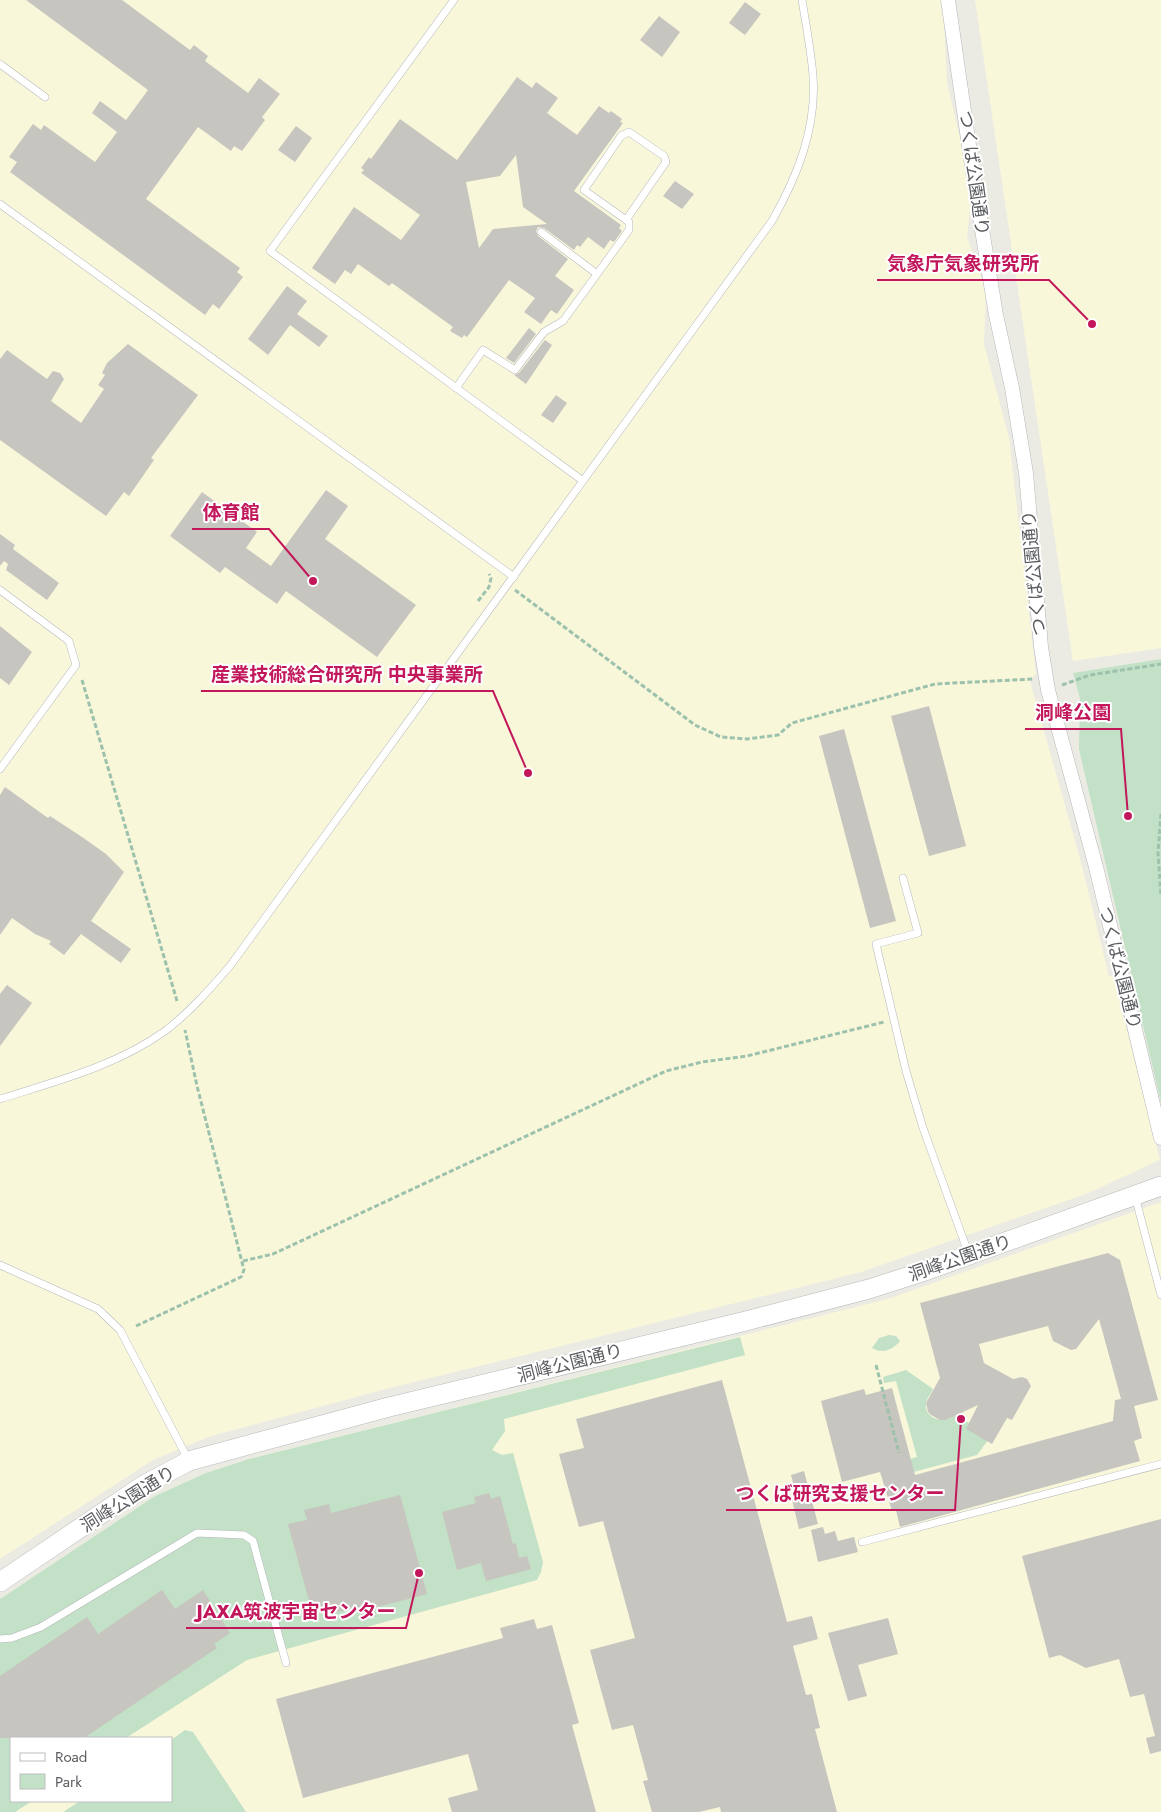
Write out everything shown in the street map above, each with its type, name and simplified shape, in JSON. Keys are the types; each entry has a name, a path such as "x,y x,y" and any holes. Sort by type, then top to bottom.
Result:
{"street":[{"name":"つくば公園通り","path":"948,0 978,207 1026,473 1040,648 1047,684 1096,867 1161,1138"},
{"name":"洞峰公園通り","path":"0,1582 144,1485 189,1461 390,1407 851,1294 969,1256 1161,1186"}],"lane":[{"path":"454,0 270,251 583,480"},
{"path":"0,1099 119,1058 166,1030 195,1005 230,966 514,577 772,221 786,197 806,148 813,100 810,54 802,0"},
{"path":"0,64 45,97"},
{"path":"456,388 483,350 515,370 544,332 563,321 629,230 629,222 626,220 584,190 621,136 629,132 664,156 666,162 626,220"},
{"path":"0,204 514,577"},
{"path":"541,232 598,274"},
{"path":"0,590 69,641 76,665 0,769"},
{"path":"903,878 918,933 876,944 906,1071 923,1128 969,1256"},
{"path":"1135,1196 1161,1295"},
{"path":"0,1265 98,1308 111,1319 120,1330 189,1461"},
{"path":"862,1542 1161,1464"},
{"path":"0,1639 12,1638 41,1627 198,1534 244,1535 253,1541 286,1663"}],"path":[{"path":"508,585 695,725 721,737 747,739 778,735 792,723 935,684 1047,684 1161,664"},
{"path":"82,680 177,1001"},
{"path":"1161,814 1158,853 1161,896"},
{"path":"243,1261 272,1254 290,1246 666,1072 702,1062 747,1056 894,1020"},
{"path":"136,1326 241,1277 244,1270 196,1086 185,1030"},
{"path":"876,1365 899,1453"}],"shaded area":[{"path":"0,0 943,0 947,83 972,189 967,237 986,292 984,344 1009,438 1036,674 1030,681 1082,866 1109,977 1113,976 1160,1160 1086,1194 861,1272 386,1389 208,1437 153,1460 0,1559"},
{"path":"975,0 1161,0 1161,648 1073,661"},
{"path":"1161,1202 1161,1812 0,1812 0,1599 155,1496 206,1473 249,1459 888,1299"}],"green space":[{"path":"1161,659 1161,1103 1079,749 1080,698 1073,673"},
{"path":"889,1335 896,1336 900,1341 894,1347 883,1351 872,1348 879,1338"},
{"path":"740,1337 745,1355 504,1419 505,1431 492,1450 502,1455 513,1453 543,1562 537,1580 247,1660 128,1737 10,1737 10,1802 30,1802 15,1812 0,1812 0,1599 155,1496 206,1473 249,1459"},
{"path":"906,1370 933,1389 926,1404 926,1409 932,1417 946,1420 954,1415 969,1423 988,1440 977,1455 891,1478 888,1465 917,1457 896,1381 884,1383 883,1377"},
{"path":"185,1730 193,1732 246,1812 63,1812 78,1802 172,1802 172,1739"}],"building":[{"path":"26,0 122,0 190,50 194,45 208,56 205,61 248,93 259,78 280,94 262,117 265,120 242,151 234,146 231,151 198,127 146,199 240,268 237,272 243,277 219,309 213,304 205,315 10,172 17,162 9,157 33,124 41,130 44,125 95,162 117,132 92,113 100,101 126,120 148,90"},
{"path":"745,2 761,14 745,35 729,23"},
{"path":"659,16 680,32 662,57 640,40"},
{"path":"517,77 532,88 536,82 558,98 547,113 577,135 599,106 609,113 611,111 622,119 620,122 623,123 574,191 621,225 619,228 622,231 614,242 610,240 604,249 588,237 580,247 577,245 574,250 544,228 538,227 536,231 538,236 568,259 555,276 574,290 557,314 551,310 541,324 524,312 535,298 509,280 467,337 464,335 462,338 450,331 453,327 392,283 389,286 358,264 351,274 345,270 335,284 312,268 354,207 401,240 420,215 361,173 364,170 361,168 369,157 371,159 400,119 457,160","holes":["516,155 523,207 547,224 493,229 479,248 466,182 500,176"]},
{"path":"296,126 312,138 295,162 278,150"},
{"path":"675,181 694,194 682,209 663,196"},
{"path":"287,286 307,301 297,314 328,336 319,347 290,325 268,355 248,339"},
{"path":"529,328 536,334 514,363 506,358"},
{"path":"545,340 552,345 526,384 514,375 519,373"},
{"path":"128,344 198,395 151,458 154,460 129,496 124,492 106,516 0,440 0,359 7,350 47,379 53,371 60,373 64,379 51,401 81,423 104,389 98,385 105,375 102,373 107,363"},
{"path":"556,395 567,403 553,423 541,415"},
{"path":"326,490 348,506 325,539 416,605 377,657 286,591 277,604 225,567 220,573 170,536 202,492 257,532 246,548 271,566"},
{"path":"0,534 15,545 13,549 59,583 47,600 6,570 8,564 4,561 0,566"},
{"path":"0,626 32,652 9,685 0,678"},
{"path":"929,706 966,846 929,856 891,716"},
{"path":"844,729 896,921 870,928 819,736"},
{"path":"5,787 48,818 50,816 106,854 124,872 91,921 131,949 121,963 81,934 64,955 49,944 51,941 35,934 12,918 0,935 0,795"},
{"path":"7,985 32,1003 0,1046 0,994"},
{"path":"1108,1253 1120,1260 1158,1400 1134,1406 1142,1438 1134,1441 1140,1461 900,1527 896,1510 892,1511 880,1472 842,1482 821,1401 864,1389 866,1395 892,1388 915,1475 1113,1421 1115,1400 1121,1399 1099,1319 1076,1349 1071,1350 1053,1341 1048,1326 979,1344 984,1363 1013,1379 1022,1377 1027,1379 1031,1386 1012,1420 1007,1418 992,1444 966,1429 978,1405 946,1420 940,1420 931,1415 928,1412 926,1403 940,1378 920,1303"},
{"path":"722,1380 787,1622 812,1616 818,1639 793,1646 806,1695 812,1694 820,1728 815,1729 837,1812 721,1812 720,1807 699,1812 652,1812 643,1781 648,1780 633,1725 612,1730 590,1650 635,1638 603,1521 579,1527 559,1454 584,1448 576,1419"},
{"path":"804,1471 818,1524 799,1529 792,1500 797,1499 791,1475"},
{"path":"489,1493 491,1499 500,1496 513,1544 516,1543 519,1558 527,1556 531,1569 486,1581 481,1563 457,1570 442,1512 476,1503 474,1497"},
{"path":"400,1495 427,1594 374,1608 376,1616 362,1620 358,1607 326,1615 325,1609 312,1612 288,1524 307,1520 304,1510 329,1504 331,1513"},
{"path":"1161,1519 1161,1751 1150,1754 1146,1738 1155,1736 1144,1694 1130,1697 1119,1659 1086,1668 1060,1655 1049,1658 1022,1556"},
{"path":"823,1527 825,1534 835,1531 838,1541 854,1537 858,1552 818,1562 811,1530"},
{"path":"162,1590 175,1609 203,1590 230,1633 214,1644 217,1648 85,1737 0,1738 0,1676 87,1617 98,1634"},
{"path":"888,1618 898,1654 858,1665 867,1696 848,1701 828,1633"},
{"path":"534,1619 537,1629 552,1625 579,1723 572,1725 596,1812 452,1812 448,1798 478,1790 468,1754 303,1798 276,1699 503,1638 500,1628"}],"place":[{"name":"気象庁気象研究所","path":"1092,324"},
{"name":"体育館","path":"313,581"},
{"name":"産業技術総合研究所 中央事業所","path":"528,773"},
{"name":"洞峰公園","path":"1128,816"},
{"name":"つくば研究支援センター","path":"961,1419"},
{"name":"JAXA筑波宇宙センター","path":"419,1573"}]}
